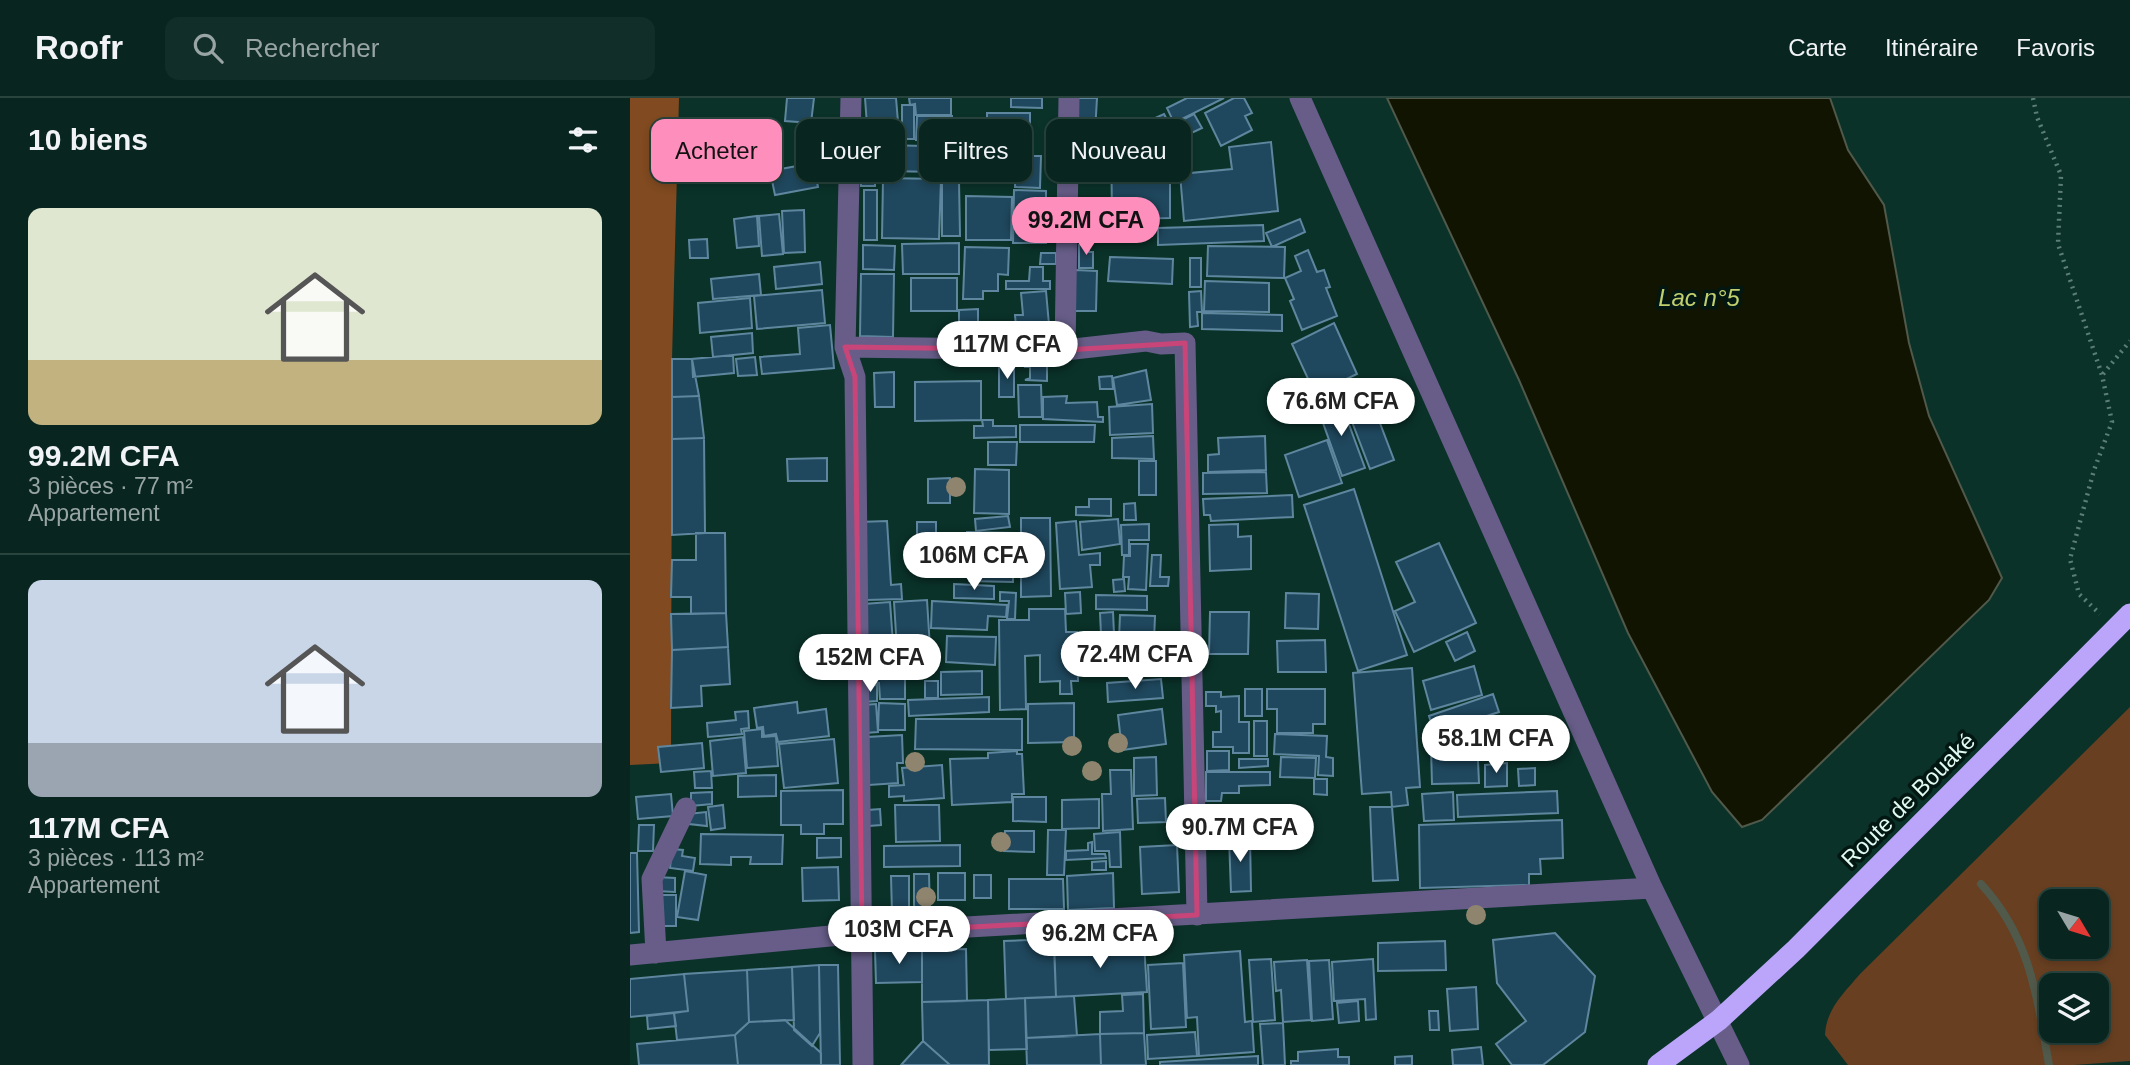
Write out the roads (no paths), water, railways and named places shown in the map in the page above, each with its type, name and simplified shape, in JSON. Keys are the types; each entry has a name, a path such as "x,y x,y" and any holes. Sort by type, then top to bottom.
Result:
{"highway":[{"name":"Route de Bouaké","path":"1658,1065 1719,1020 1796,949 2123,622"}],"street":[{"path":"850,98 845,348 855,377 863,1065"},
{"path":"1065,349 1069,98"},
{"path":"1300,98 1652,888 1739,1065"},
{"path":"845,348 1065,349 1146,341 1161,345 1185,343 1197,915"},
{"path":"656,953 652,879 686,808"},
{"path":"630,955 862,933 1652,888"}],"water":[{"name":"Lac n°5","path":"1387,98 1830,98 1848,150 1884,205 1909,343 1929,416 2002,578 1989,600 1762,820 1742,827 1712,792 1628,633 1519,380"}],"waterway":[{"path":"1981,884 2011,925 2021,946 2035,991 2049,1065"}]}
